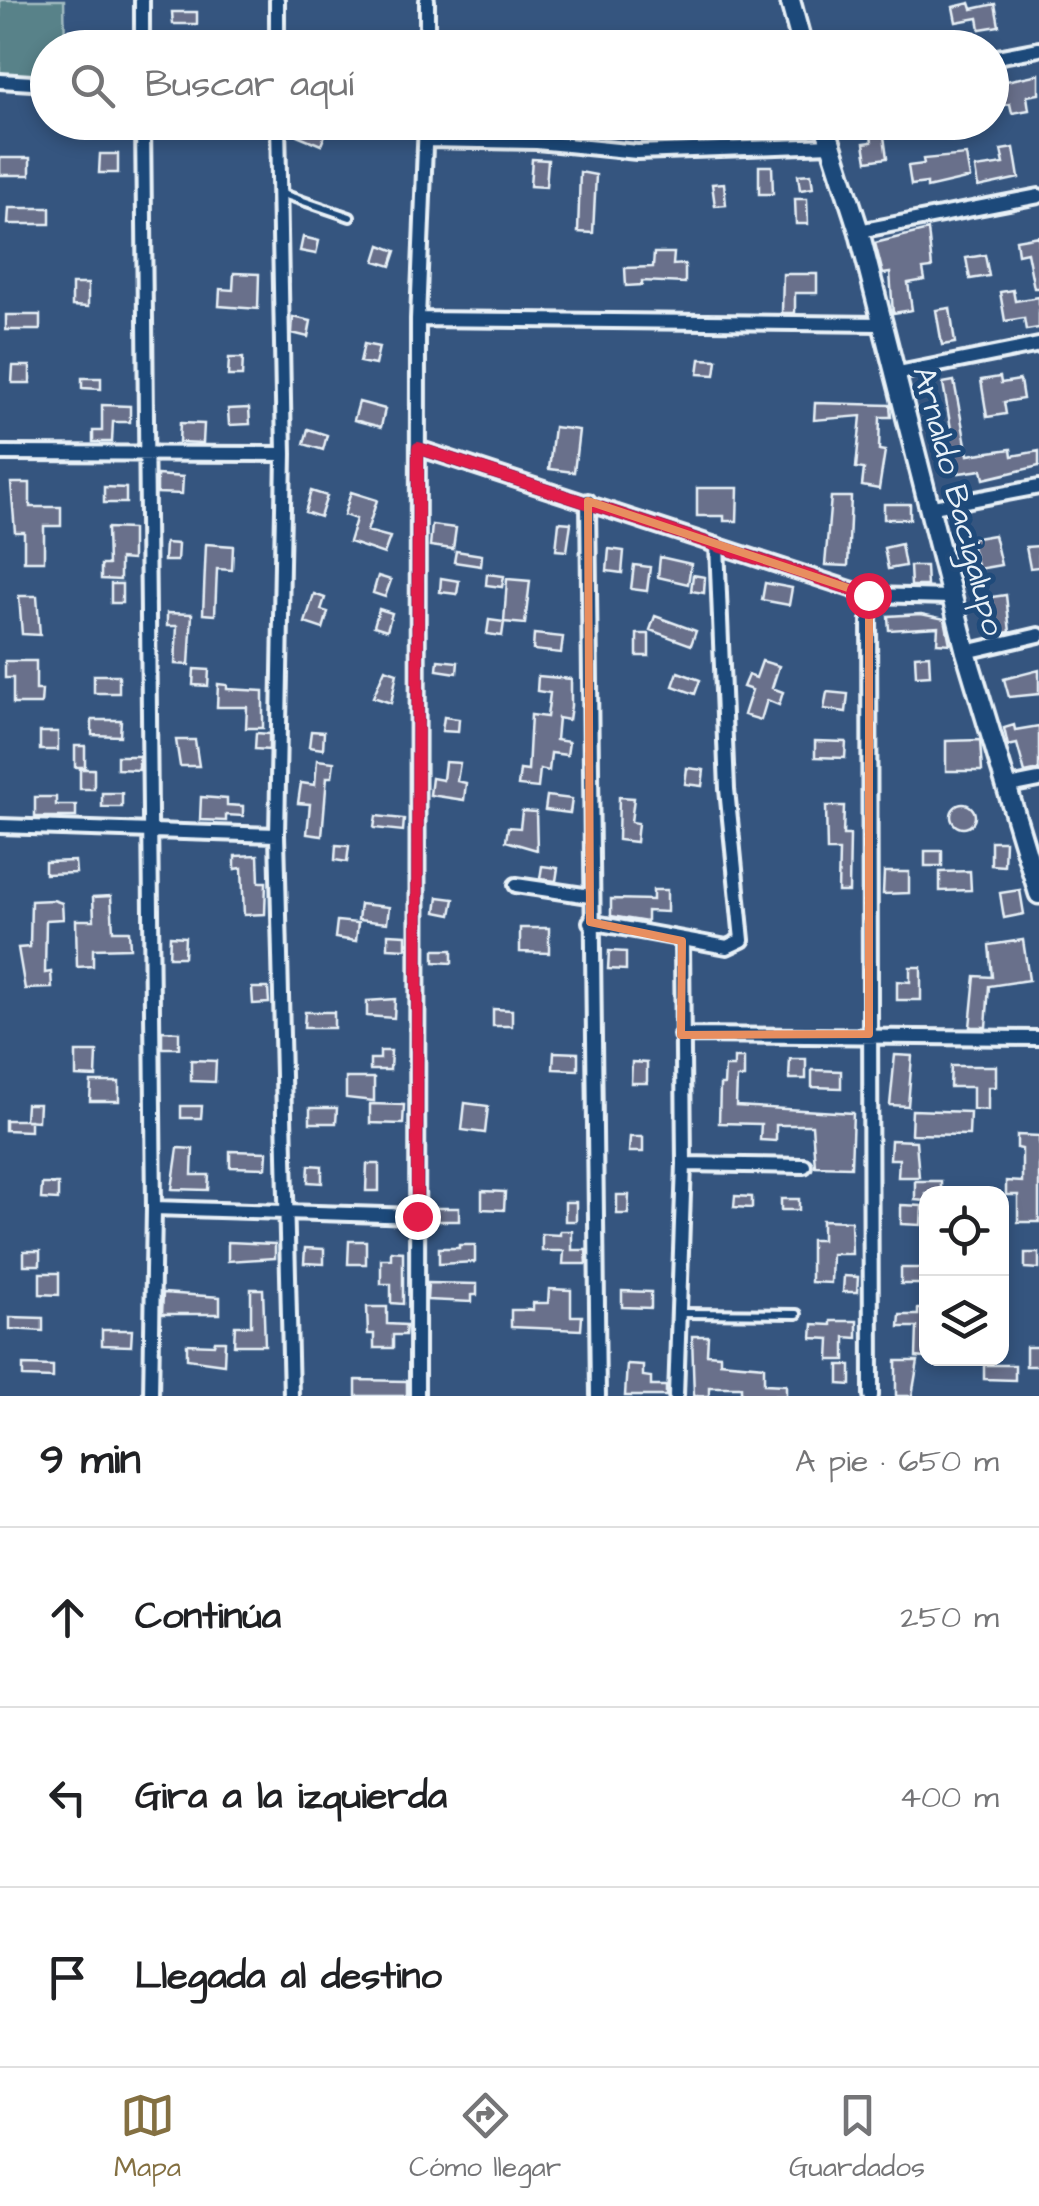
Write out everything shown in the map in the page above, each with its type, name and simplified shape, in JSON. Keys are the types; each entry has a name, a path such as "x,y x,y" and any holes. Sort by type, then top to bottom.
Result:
{"street":[{"path":"142,0 142,30"},
{"path":"277,0 277,30"},
{"path":"427,30 428,0"},
{"path":"790,0 798,30"},
{"path":"1009,55 1039,49"},
{"path":"0,82 30,83"},
{"path":"143,140 154,1208 151,1396"},
{"path":"278,140 284,454 277,835 291,1396"},
{"path":"417,1396 418,319 426,140 538,142 652,152 830,145"},
{"name":"Arnaldo Bacigalupo","path":"829,140 859,232 966,652 1039,894"},
{"path":"859,232 1039,196"},
{"path":"418,319 882,324"},
{"path":"894,374 1039,345"},
{"path":"418,448 868,595 952,597"},
{"path":"0,453 284,454"},
{"path":"928,508 1039,487"},
{"path":"588,502 598,1396"},
{"path":"590,922 682,941 735,946 744,931 727,788 717,546"},
{"path":"868,595 871,1396"},
{"path":"966,652 1039,635"},
{"path":"1009,786 1039,780"},
{"path":"0,826 148,834 277,835"},
{"path":"516,885 590,896"},
{"path":"676,1396 684,1164 682,941"},
{"path":"681,1035 1039,1038"},
{"path":"684,1164 804,1166"},
{"path":"154,1208 417,1216"}],"lane":[{"path":"279,192 350,217"},
{"path":"681,1313 797,1314"}],"highlighted area":[{"path":"588,501 869,595 869,1034 681,1035 682,941 590,922"}],"green space":[{"path":"0,0 64,0 65,30 30,30 30,79 0,78"}],"building":[{"path":"970,3 972,9 995,4 999,26 980,29 978,18 956,22 953,7"},
{"path":"172,12 197,12 197,24 173,24"},
{"path":"1039,74 1039,94 1027,96 1029,110 1012,113 1009,80"},
{"path":"884,140 887,158 867,161 864,143"},
{"path":"1014,148 1019,178 978,187 975,168 1004,164 1001,150"},
{"path":"100,154 118,154 118,173 99,173"},
{"path":"966,155 970,178 927,188 927,183 911,185 908,166 924,164 923,159"},
{"path":"0,158 30,158 30,175 0,175"},
{"path":"532,159 548,160 546,187 530,186"},
{"path":"759,166 772,166 773,194 759,194"},
{"path":"580,172 596,175 593,233 578,232"},
{"path":"811,174 813,188 800,190 798,175"},
{"path":"724,183 726,205 715,206 712,184"},
{"path":"795,199 807,199 808,224 796,224"},
{"path":"9,208 50,208 50,224 8,224"},
{"path":"928,230 932,268 923,269 925,280 908,283 912,310 893,313 890,273 883,274 875,243"},
{"path":"1039,236 1039,288 1034,288 1027,252 1018,254 1016,240"},
{"path":"303,237 319,241 316,254 300,251"},
{"path":"380,245 396,251 391,266 375,261"},
{"path":"654,253 674,253 673,265 685,264 685,283 642,281 642,285 626,286 625,268 653,267"},
{"path":"985,255 989,276 970,279 966,258"},
{"path":"234,273 259,274 258,309 219,306 220,289 233,290"},
{"path":"783,274 817,274 817,293 795,293 795,313 782,313"},
{"path":"72,284 88,284 88,307 72,306"},
{"path":"1013,290 1015,301 1039,297 1039,328 1026,330 1024,318 1005,321 1000,292"},
{"path":"950,308 955,343 942,345 936,310"},
{"path":"6,315 40,315 40,330 6,330"},
{"path":"293,317 311,321 308,337 292,333"},
{"path":"364,344 379,347 375,365 360,362"},
{"path":"229,358 243,358 242,376 228,376"},
{"path":"700,359 717,360 715,375 698,374"},
{"path":"13,366 30,366 30,383 12,383"},
{"path":"1000,377 1001,383 1020,380 1023,399 1004,402 1006,414 987,417 981,380"},
{"path":"82,378 101,378 101,389 82,388"},
{"path":"954,381 968,455 1011,449 1012,456 1039,451 1039,466 984,479 982,470 959,473 958,464 940,467 931,432 951,429 943,383"},
{"path":"359,402 385,409 381,427 354,420"},
{"path":"815,403 890,405 891,417 880,417 879,450 885,451 879,489 862,486 864,469 856,468 861,416 814,420"},
{"path":"102,405 130,406 130,422 113,422 112,442 93,442 93,431 102,431"},
{"path":"249,408 250,424 229,425 228,409"},
{"path":"180,423 204,424 203,443 179,442"},
{"path":"554,427 579,430 574,472 549,469"},
{"path":"308,429 327,435 323,450 304,444"},
{"path":"157,475 183,477 182,494 157,493"},
{"path":"11,483 30,483 30,507 61,507 61,526 44,526 44,561 24,561 24,532 15,532"},
{"path":"104,487 126,488 126,503 104,503"},
{"path":"697,488 738,488 737,521 724,521 724,516 697,516"},
{"path":"311,491 327,496 320,517 305,512"},
{"path":"351,492 377,500 367,531 390,537 384,554 349,542 356,519 344,515"},
{"path":"831,497 851,497 848,566 825,565"},
{"path":"884,504 910,504 910,519 884,519"},
{"path":"559,522 571,523 567,551 556,550"},
{"path":"432,525 456,528 453,549 430,546"},
{"path":"107,528 132,529 132,560 120,559 120,580 101,579 101,565 108,565"},
{"path":"994,535 1001,565 978,569 970,539"},
{"path":"165,543 178,544 177,561 164,561"},
{"path":"206,544 233,546 232,570 217,569 215,615 203,614"},
{"path":"901,544 905,566 888,569 884,548"},
{"path":"1039,546 1039,567 1030,568 1026,547"},
{"path":"609,549 624,551 622,573 607,571"},
{"path":"456,551 482,555 481,566 454,562"},
{"path":"660,557 691,564 688,584 658,577"},
{"path":"634,565 650,567 647,591 631,589"},
{"path":"910,566 926,566 927,586 911,586"},
{"path":"487,574 504,576 502,587 486,585"},
{"path":"693,575 705,577 704,593 691,591"},
{"path":"378,576 391,580 385,597 373,593"},
{"path":"441,578 459,581 457,594 440,592"},
{"path":"507,579 530,581 525,624 504,622"},
{"path":"765,583 792,588 789,605 762,600"},
{"path":"111,584 122,584 122,603 111,603"},
{"path":"314,594 325,598 321,610 328,612 323,629 305,623"},
{"path":"1006,595 1010,632 996,634 985,598"},
{"path":"19,596 37,596 40,635 22,634"},
{"path":"379,609 392,613 387,630 374,626"},
{"path":"167,613 192,614 189,665 175,664 177,626 167,626"},
{"path":"921,614 945,619 950,644 937,643 938,627 889,630 888,616"},
{"path":"655,616 696,631 691,645 650,630"},
{"path":"489,620 504,622 502,636 487,634"},
{"path":"534,634 563,637 561,653 533,650"},
{"path":"637,634 649,634 649,656 637,656"},
{"path":"929,655 930,675 916,676 915,656"},
{"path":"438,660 458,662 457,673 437,670"},
{"path":"5,661 36,661 36,690 42,690 41,704 13,704 13,678 5,678"},
{"path":"762,661 779,666 772,688 783,692 779,705 767,700 761,720 744,715 752,690 743,687 748,675 756,678"},
{"path":"194,669 209,670 208,686 193,685"},
{"path":"385,669 397,673 391,703 373,697"},
{"path":"1039,670 1039,694 1009,697 1004,679"},
{"path":"678,672 700,680 695,694 673,686"},
{"path":"94,675 119,675 119,693 94,693"},
{"path":"538,676 571,679 571,706 569,720 558,718 556,740 569,742 567,755 551,753 549,771 540,769 538,788 518,786 520,770 528,771 531,715 547,717 550,693 537,691"},
{"path":"218,684 227,685 227,689 263,691 263,728 246,728 247,707 217,707"},
{"path":"827,692 848,694 846,712 824,709"},
{"path":"444,717 459,719 458,732 442,731"},
{"path":"92,720 121,720 120,736 92,735"},
{"path":"1014,725 1015,730 1039,726 1039,770 1025,773 1017,744 1008,746 1004,728"},
{"path":"311,731 324,732 323,749 309,747"},
{"path":"40,732 58,732 58,750 40,750"},
{"path":"256,733 269,734 269,750 255,749"},
{"path":"176,740 195,740 199,766 180,766"},
{"path":"980,740 982,771 946,771 946,741"},
{"path":"815,741 846,742 845,758 815,757"},
{"path":"75,746 85,746 85,767 75,767"},
{"path":"117,756 139,756 139,770 117,769"},
{"path":"317,760 334,762 332,777 327,777 322,836 307,834 310,804 298,803 301,783 315,785"},
{"path":"445,762 460,763 457,781 466,783 464,800 430,795 432,778 443,780"},
{"path":"687,768 704,770 702,786 685,784"},
{"path":"80,769 94,769 94,789 80,789"},
{"path":"102,793 122,793 122,807 102,807"},
{"path":"547,796 572,799 570,813 545,810"},
{"path":"35,797 56,797 56,805 76,805 76,817 35,817"},
{"path":"201,797 227,799 227,805 243,806 243,816 226,815 226,821 200,820"},
{"path":"619,797 634,798 631,822 638,823 636,842 618,840"},
{"path":"963,804 972,807 972,825 963,828 954,825 951,816 954,807"},
{"path":"826,806 844,806 843,835 850,835 849,892 838,892 839,851 827,851"},
{"path":"522,811 536,812 537,850 506,841 508,827 520,828"},
{"path":"376,816 404,819 403,831 374,828"},
{"path":"991,841 1005,841 1004,866 991,865"},
{"path":"336,845 349,846 347,862 335,860"},
{"path":"925,851 942,851 942,866 925,866"},
{"path":"258,855 259,882 266,882 265,914 244,915 242,868 235,869 235,856"},
{"path":"75,861 76,873 45,874 45,862"},
{"path":"542,866 558,868 556,881 540,879"},
{"path":"970,871 971,890 940,891 940,872"},
{"path":"884,872 909,872 909,893 883,894"},
{"path":"653,890 667,890 667,912 647,911 647,922 611,916 611,899 653,900"},
{"path":"1020,890 1024,914 1004,918 1000,893"},
{"path":"111,896 113,931 129,931 130,948 93,949 93,966 77,967 76,920 94,920 93,897"},
{"path":"438,897 454,899 451,915 436,912"},
{"path":"31,901 62,903 63,919 46,920 45,973 51,972 52,988 25,989 18,948 30,947"},
{"path":"360,904 389,907 387,923 358,920"},
{"path":"337,921 358,923 356,941 335,938"},
{"path":"520,928 549,928 549,953 520,952"},
{"path":"388,934 406,935 406,949 388,948"},
{"path":"170,936 185,937 184,957 169,957"},
{"path":"1023,940 1029,980 989,986 986,1027 970,1027 975,976 992,977 989,945"},
{"path":"434,950 452,950 452,963 434,962"},
{"path":"609,951 626,952 626,970 608,969"},
{"path":"910,967 921,967 921,1000 897,1000 897,981 910,982"},
{"path":"252,988 268,988 269,1003 253,1004"},
{"path":"395,999 394,1018 367,1016 367,1001"},
{"path":"493,1009 512,1010 512,1026 493,1026"},
{"path":"305,1012 334,1012 334,1028 304,1028"},
{"path":"162,1031 179,1032 179,1048 162,1048"},
{"path":"380,1051 391,1051 390,1070 370,1070 370,1059 380,1059"},
{"path":"76,1052 97,1052 96,1077 76,1076"},
{"path":"554,1052 578,1053 578,1070 553,1069"},
{"path":"895,1055 912,1056 908,1106 890,1105"},
{"path":"734,1058 744,1058 744,1078 737,1078 736,1106 853,1113 851,1167 815,1166 812,1125 776,1125 776,1141 760,1140 761,1124 719,1123 720,1085 724,1085 725,1067 734,1067"},
{"path":"790,1059 806,1059 806,1079 789,1079"},
{"path":"191,1060 216,1061 215,1082 191,1081"},
{"path":"632,1062 647,1063 647,1083 631,1083"},
{"path":"951,1066 996,1066 996,1087 988,1087 988,1110 973,1109 973,1087 950,1087"},
{"path":"812,1070 841,1071 841,1088 812,1087"},
{"path":"346,1078 374,1078 374,1101 346,1098"},
{"path":"91,1082 119,1082 119,1101 90,1101"},
{"path":"465,1103 488,1106 485,1133 462,1130"},
{"path":"26,1104 39,1104 38,1121 25,1120"},
{"path":"370,1104 404,1105 403,1124 370,1123"},
{"path":"181,1106 202,1106 201,1118 181,1118"},
{"path":"310,1108 337,1108 336,1123 310,1123"},
{"path":"912,1110 970,1112 969,1135 911,1134"},
{"path":"5,1120 30,1120 30,1131 5,1130"},
{"path":"1017,1135 1039,1136 1039,1222 1018,1222 1018,1195 1009,1195 1006,1186 1006,1181 1022,1182 1022,1149 1017,1148"},
{"path":"630,1137 643,1137 643,1152 629,1152"},
{"path":"891,1140 916,1141 919,1177 898,1177 899,1159 890,1159"},
{"path":"178,1148 193,1149 192,1175 209,1175 208,1190 172,1189"},
{"path":"230,1151 267,1152 266,1168 230,1167"},
{"path":"367,1164 379,1164 379,1191 366,1191"},
{"path":"309,1165 322,1166 322,1183 308,1182"},
{"path":"915,1181 941,1181 941,1186 919,1186 919,1200 915,1200"},
{"path":"42,1184 58,1184 58,1200 41,1199"},
{"path":"482,1191 505,1192 504,1210 482,1209"},
{"path":"617,1195 629,1195 628,1214 617,1214"},
{"path":"735,1196 752,1197 752,1208 734,1207"},
{"path":"781,1199 799,1199 799,1210 781,1210"},
{"path":"565,1202 576,1202 576,1221 565,1221"},
{"path":"901,1205 919,1206 919,1225 901,1224"},
{"path":"435,1208 459,1208 459,1221 435,1221"},
{"path":"822,1220 851,1221 852,1254 832,1254 831,1283 811,1282 811,1240 822,1240"},
{"path":"560,1231 572,1231 572,1250 586,1250 587,1264 563,1264 564,1251 542,1251 542,1234 560,1235"},
{"path":"349,1241 366,1241 366,1264 348,1264"},
{"path":"228,1242 275,1244 275,1258 228,1261"},
{"path":"475,1245 475,1262 439,1264 439,1248"},
{"path":"305,1248 324,1249 324,1264 304,1263"},
{"path":"24,1251 40,1251 40,1265 24,1265"},
{"path":"391,1251 403,1252 403,1304 391,1303 391,1284 381,1284 381,1259 391,1259"},
{"path":"1025,1253 1039,1253 1039,1269 1025,1268"},
{"path":"901,1268 919,1268 919,1284 901,1284"},
{"path":"40,1273 59,1273 59,1295 40,1294"},
{"path":"844,1276 858,1277 857,1292 843,1292"},
{"path":"428,1283 477,1284 477,1295 472,1295 472,1302 427,1300"},
{"path":"251,1289 263,1289 265,1345 234,1345 235,1326 251,1326"},
{"path":"549,1289 571,1290 571,1316 582,1316 581,1330 511,1327 511,1310 533,1310 533,1303 548,1303"},
{"path":"622,1291 651,1292 651,1308 622,1307"},
{"path":"163,1293 220,1297 220,1314 162,1314"},
{"path":"367,1307 387,1307 387,1324 406,1325 405,1335 393,1335 393,1348 374,1348 374,1334 368,1334"},
{"path":"919,1309 919,1357 917,1327 899,1327 900,1315 918,1315"},
{"path":"10,1317 43,1318 43,1331 10,1329"},
{"path":"831,1321 857,1321 857,1338 845,1337 845,1360 829,1360 830,1339 812,1338 813,1324 831,1325"},
{"path":"102,1330 132,1330 131,1346 102,1345"},
{"path":"692,1336 708,1336 707,1354 720,1355 720,1362 764,1366 764,1384 786,1385 786,1396 741,1396 741,1387 709,1387 709,1396 694,1396"},
{"path":"215,1341 225,1341 224,1364 187,1359 187,1344 214,1345"},
{"path":"1026,1347 1039,1347 1039,1366 1026,1366"},
{"path":"896,1361 918,1361 912,1396 896,1396"},
{"path":"627,1364 643,1365 643,1376 651,1377 651,1386 666,1386 666,1396 625,1396"},
{"path":"23,1365 53,1366 53,1378 23,1377"},
{"path":"839,1365 851,1365 851,1385 839,1384"},
{"path":"1015,1365 1015,1380 984,1379 984,1366"},
{"path":"356,1380 407,1381 407,1396 356,1396"}],"route":[{"path":"417,1216 418,448 868,595"}]}
